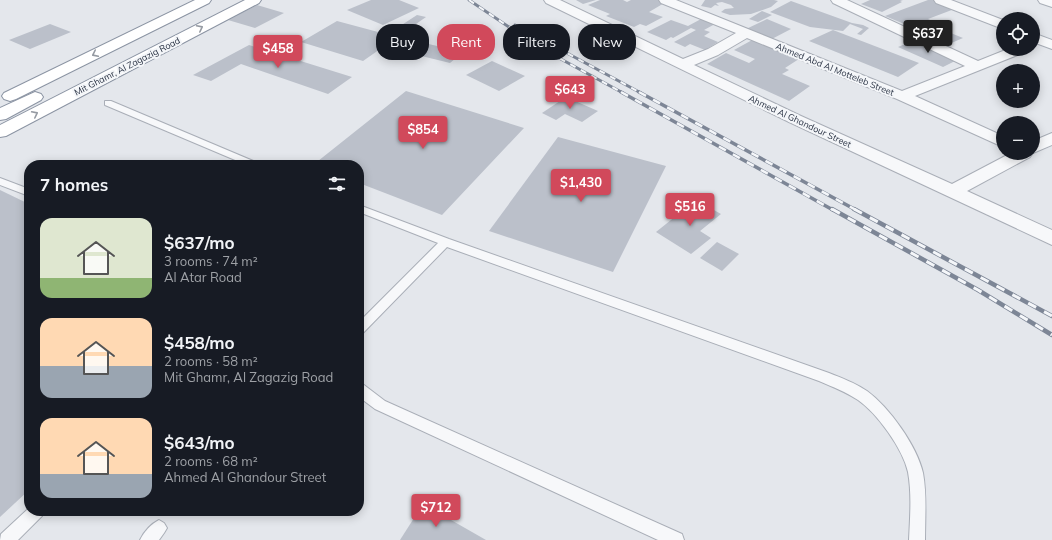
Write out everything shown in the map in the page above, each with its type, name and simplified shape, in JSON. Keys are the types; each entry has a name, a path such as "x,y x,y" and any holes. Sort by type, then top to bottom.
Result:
{"highway":[{"path":"3,85 187,0"},
{"path":"0,101 205,0"},
{"name":"Mit Ghamr, Al Zagazig Road","path":"0,115 227,0"},
{"name":"Mit Ghamr, Al Zagazig Road","path":"0,132 254,0"}],"street":[{"name":"Ahmed Al Ghandour Street","path":"550,0 795,119 954,191 1052,238"},
{"path":"837,0 977,66"},
{"path":"940,0 996,22"},
{"path":"1044,0 1052,3"},
{"name":"Ahmed Abd Al Motteleb Street","path":"670,1 902,96 996,139"},
{"path":"684,64 713,52 746,33"},
{"path":"902,96 1002,56"},
{"path":"1040,144 1052,138"},
{"path":"954,191 1011,160"}],"lane":[{"path":"108,103 243,160"},
{"path":"0,181 24,191"},
{"path":"364,210 445,242 824,377 849,388 867,399 883,416 903,445 913,464 916,486 917,540"},
{"path":"364,325 445,242"},
{"path":"364,393 380,405 676,540"},
{"path":"7,540 32,516"},
{"path":"148,540 158,528"}],"building":[{"path":"371,0 399,0 419,8 385,24 381,24 347,10"},
{"path":"576,0 596,0 583,4"},
{"path":"600,0 623,0 627,2 631,0 660,0 666,2 649,12 663,17 646,26 640,24 636,26 636,24 626,24 606,16 610,14 588,5"},
{"path":"705,0 778,1 771,7 751,14 730,15 721,12 725,9 734,8 731,5 722,2 716,3 719,6 715,5 711,8 701,6"},
{"path":"870,0 903,0 900,1 902,2 882,12 861,4"},
{"path":"928,0 936,0 957,8 928,19 941,25 936,27 963,38 942,47 902,29 909,26 885,16"},
{"path":"791,1 869,28 861,35 857,34 863,29 850,24 843,31 810,27 770,12"},
{"path":"257,5 284,13 255,28 228,20"},
{"path":"762,11 772,15 758,22 749,19"},
{"path":"417,15 426,17 416,24 403,24"},
{"path":"701,19 715,24 704,30 710,32 704,36 718,42 705,50 690,44 685,47 674,42 696,30 691,28 673,38 671,37 666,40 647,32 671,20 688,26"},
{"path":"767,19 791,29 768,41 744,30"},
{"path":"337,21 376,31 376,52 363,61 301,42"},
{"path":"50,24 71,32 30,49 9,40"},
{"path":"833,30 919,63 898,77 809,41"},
{"path":"754,39 802,57 785,68 789,70 782,74 810,86 789,101 707,64 726,53 749,63 755,59 734,50"},
{"path":"912,41 957,60 943,67 898,47"},
{"path":"429,44 437,46 437,60 429,58"},
{"path":"249,45 352,77 328,94 241,64 211,81 193,75"},
{"path":"438,60 454,60 450,63"},
{"path":"492,61 525,76 499,91 466,75"},
{"path":"406,91 524,128 442,215 364,185 364,160 319,160"},
{"path":"566,97 598,111 582,122 565,114 556,120 542,113"},
{"path":"558,137 666,166 613,272 489,231"},
{"path":"0,190 24,202 24,495 0,517"},
{"path":"696,200 721,214 700,231 711,238 691,254 656,232"},
{"path":"717,242 739,254 722,271 700,258"},
{"path":"423,504 486,540 400,540"}],"railway":[{"path":"469,0 537,46 623,93"},
{"path":"570,55 641,93"},
{"path":"621,92 833,210"},
{"path":"639,92 856,210"},
{"path":"832,209 978,290 1052,335"},
{"path":"854,209 1052,316"}]}
